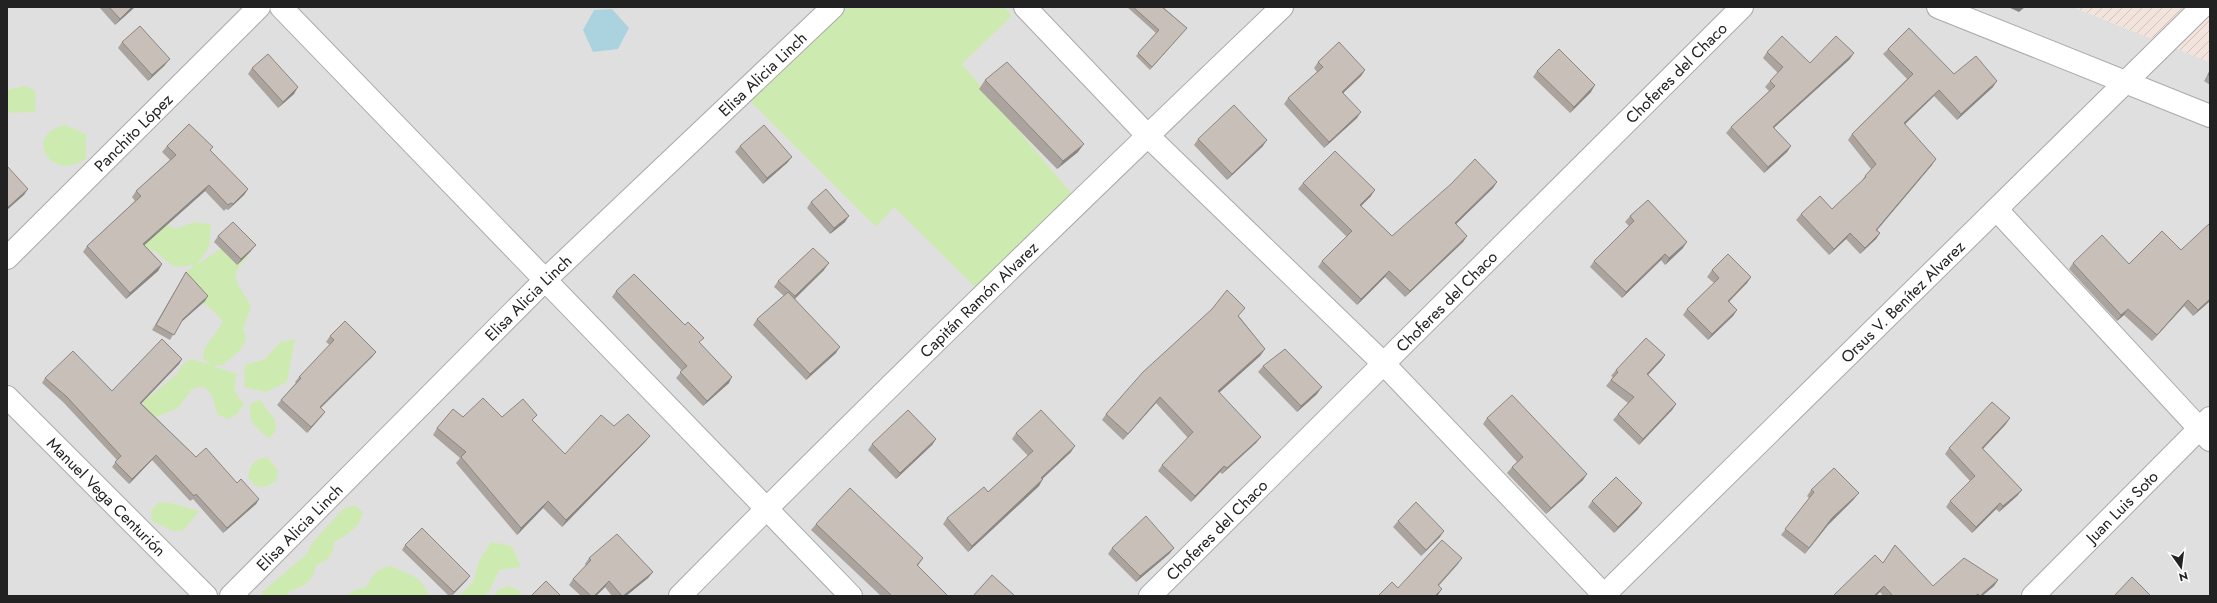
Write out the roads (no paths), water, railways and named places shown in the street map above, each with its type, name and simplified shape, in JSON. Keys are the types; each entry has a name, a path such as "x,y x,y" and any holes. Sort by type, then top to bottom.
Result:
{"street":[{"name":"Panchito López","path":"7,258 259,7"},
{"path":"281,7 851,596"},
{"name":"Elisa Alicia Linch","path":"231,596 545,280 833,7"},
{"path":"1025,7 1147,136 1384,364 1604,596"},
{"name":"Capitán Ramón Alvarez","path":"680,596 766,508 1147,136 1282,7"},
{"name":"Choferes del Chaco","path":"1150,596 1742,7"},
{"path":"1938,7 2126,84 2210,116"},
{"name":"Orsus V. Benítez Alvarez","path":"1604,596 2126,84 2202,7"},
{"path":"1997,210 2206,429"},
{"name":"Manuel Vega Centurión","path":"7,397 206,596"},
{"name":"Juan Luis Soto","path":"2033,596 2206,429"}],"water":[{"path":"612,9 629,28 618,49 593,52 583,30 594,10"}]}
